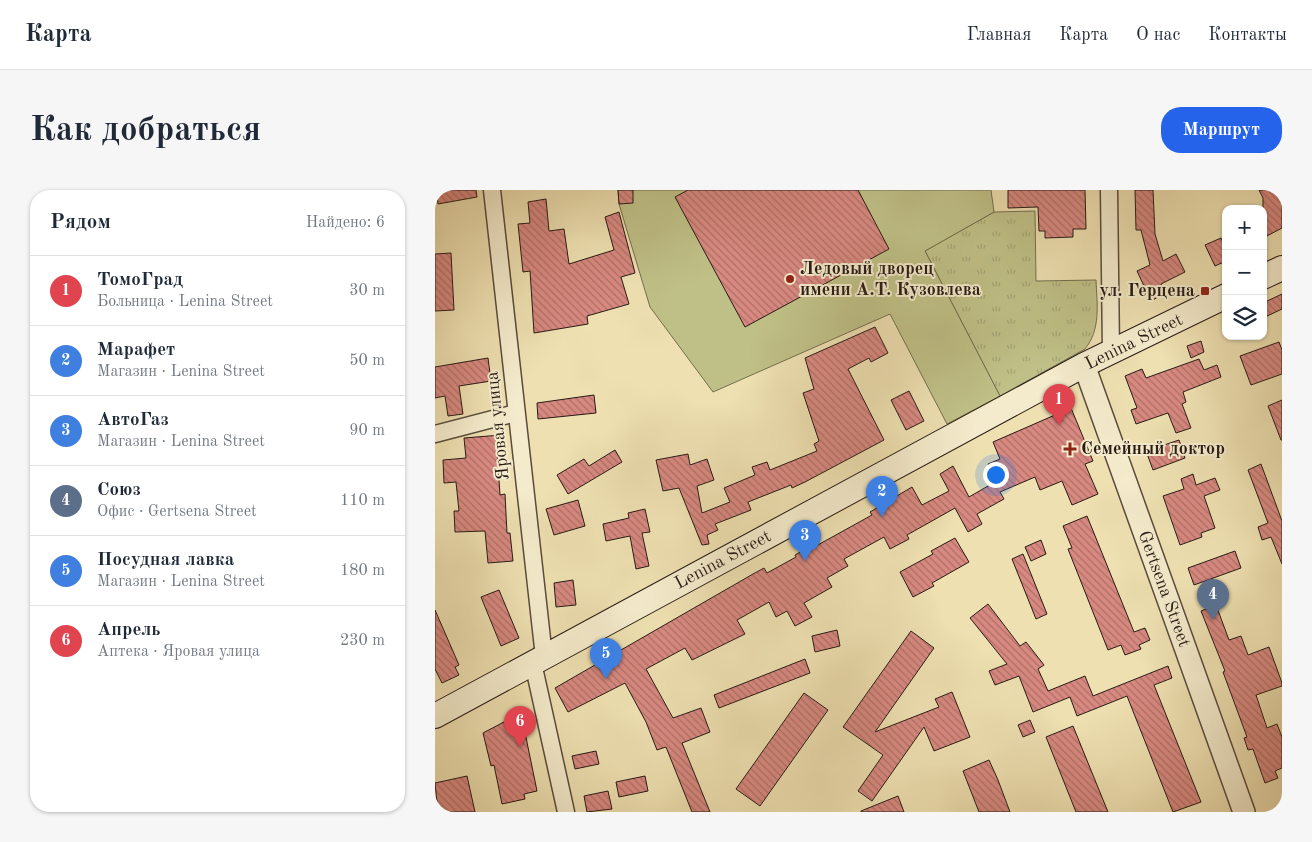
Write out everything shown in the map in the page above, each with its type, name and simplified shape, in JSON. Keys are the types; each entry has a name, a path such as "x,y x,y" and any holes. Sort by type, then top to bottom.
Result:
{"main road":[{"path":"1267,275 1282,268"},
{"name":"Lenina Street","path":"435,716 1085,365 1222,298"}],"street":[{"name":"Яровая улица","path":"492,190 516,413 538,660 566,812"},
{"path":"1109,190 1111,352"},
{"name":"Gertsena Street","path":"1085,365 1244,812"},
{"path":"435,434 516,413"}],"green space":[{"name":"Ледовый дворец имени А.Т. Кузовлева","path":"618,190 991,190 994,212 925,251 1000,396 947,424 890,314 713,392 650,307 619,204"},
{"path":"1035,211 1036,281 1096,280 1096,325 1094,333 1085,349 1000,396 925,251 994,212"}],"building":[{"path":"436,190 476,190 477,197 438,204"},
{"path":"618,190 633,190 633,203 619,204"},
{"path":"688,190 858,190 889,249 745,327 675,197"},
{"path":"1008,190 1085,190 1086,229 1073,229 1073,237 1045,238 1045,231 1039,231 1038,207 1008,208"},
{"path":"1135,190 1153,190 1155,234 1163,261 1176,254 1185,272 1161,284 1165,293 1151,301 1137,271 1150,265 1141,230 1136,230"},
{"path":"1259,190 1278,190 1282,197 1282,228 1267,236 1267,205 1263,205 1263,198"},
{"path":"546,199 549,231 564,229 569,264 614,250 605,217 619,212 635,273 621,277 629,304 587,316 588,324 534,333 530,271 523,272 518,224 530,223 528,202"},
{"path":"1221,238 1222,263 1215,266 1205,245"},
{"path":"451,253 454,310 435,311 435,254"},
{"path":"1282,294 1282,309 1267,316 1267,301"},
{"path":"875,327 888,353 871,362 869,358 848,369 884,440 792,488 791,485 748,502 751,510 715,524 718,530 707,535 709,544 702,545 679,488 663,491 656,460 688,454 690,465 707,459 714,480 697,486 702,513 730,502 724,488 755,475 752,467 767,462 770,470 817,451 814,444 819,441 803,393 814,389 805,358"},
{"path":"1201,341 1204,352 1191,358 1187,346"},
{"path":"1279,342 1282,350 1282,374 1251,385 1240,356"},
{"path":"488,358 491,381 459,386 463,414 448,416 445,396 435,398 435,367"},
{"path":"1199,359 1204,370 1217,365 1221,377 1183,392 1186,402 1182,404 1191,428 1176,433 1168,413 1136,424 1131,410 1137,408 1125,376 1142,369 1146,378"},
{"path":"909,391 924,421 906,430 891,400"},
{"path":"594,395 596,413 538,419 537,403"},
{"path":"1282,400 1282,440 1281,440 1268,406"},
{"path":"1071,408 1093,461 1085,464 1098,494 1072,505 1062,481 1040,490 1035,477 1000,492 1004,499 977,514 982,524 968,532 955,508 907,535 909,539 890,549 884,537 844,559 848,566 827,578 832,587 804,603 812,617 795,626 787,611 776,617 769,602 737,620 745,634 692,660 685,648 646,669 673,718 701,708 710,732 682,743 710,812 692,812 666,747 657,750 646,722 625,683 568,712 555,688 753,574 764,568 767,573 796,557 795,555 815,544 816,546 872,515 870,512 912,487 922,505 949,491 940,474 953,466 969,497 995,482 998,488 988,464 1000,459 993,442"},
{"path":"501,435 502,449 497,450 500,495 505,494 507,533 510,533 513,561 488,563 485,531 455,532 454,511 459,511 456,482 444,483 443,460 466,458 464,438"},
{"path":"1179,440 1185,458 1153,470 1146,451"},
{"path":"615,450 622,462 568,494 557,475 584,459 589,466"},
{"path":"1261,464 1282,521 1282,564 1271,537 1262,540 1258,527 1268,523 1248,470"},
{"path":"1193,474 1196,485 1215,478 1220,490 1204,496 1215,528 1201,533 1202,537 1180,545 1163,496 1184,489 1181,479"},
{"path":"578,500 585,526 554,535 546,509"},
{"path":"645,509 650,532 642,533 649,566 636,569 630,536 606,541 603,524 629,518 628,513"},
{"path":"1087,516 1134,632 1145,628 1150,640 1139,645 1141,649 1125,655 1121,645 1108,650 1068,549 1072,548 1063,526"},
{"path":"955,538 969,562 932,583 934,586 913,597 900,572 933,554 931,551"},
{"path":"1041,540 1046,554 1031,561 1025,547"},
{"path":"1235,551 1241,568 1194,585 1188,568"},
{"path":"1023,554 1047,614 1036,619 1012,559"},
{"path":"573,580 576,605 556,607 554,583"},
{"path":"499,590 519,638 501,646 481,597"},
{"path":"988,604 1020,646 1026,642 1044,665 1038,669 1048,691 1085,676 1093,696 1168,666 1172,678 1154,685 1201,802 1173,812 1127,696 1077,716 1070,697 1033,712 1019,676 995,685 989,671 1007,664 970,618"},
{"path":"1216,605 1229,640 1241,636 1248,655 1269,647 1282,683 1282,686 1256,695 1267,728 1277,724 1282,737 1282,768 1275,771 1278,778 1265,783 1253,749 1248,750 1244,738 1247,737 1223,672 1225,671 1201,611"},
{"path":"435,610 459,665 455,667 459,675 442,683 435,669"},
{"path":"837,630 840,646 815,652 812,636"},
{"path":"911,631 934,648 875,732 939,707 935,699 952,692 970,737 934,751 924,727 872,801 858,791 883,755 843,727"},
{"path":"805,659 810,673 719,708 714,695"},
{"path":"804,693 828,710 760,806 736,789"},
{"path":"521,713 537,791 524,794 525,799 502,804 494,765 491,766 483,733"},
{"path":"1030,720 1035,732 1023,737 1018,725"},
{"path":"1073,726 1108,812 1076,812 1046,737"},
{"path":"596,751 599,764 575,769 572,756"},
{"path":"989,760 1010,812 979,812 963,771"},
{"path":"467,776 475,812 438,812 435,783"},
{"path":"645,776 648,791 619,797 616,782"},
{"path":"608,791 612,809 587,812 584,796"},
{"path":"898,796 904,812 861,812 861,811"}],"place":[{"name":"Ледовый дворец имени А.Т. Кузовлева","path":"790,279"},
{"name":"ул. Герцена","path":"1205,291"},
{"name":"ТомоГрад","path":"1059,425"},
{"name":"Семейный доктор","path":"1070,449"},
{"name":"Марафет","path":"882,517"},
{"name":"АвтоГаз","path":"805,561"},
{"name":"Союз","path":"1213,620"},
{"name":"Посудная лавка","path":"606,679"},
{"name":"Апрель","path":"520,747"}]}
